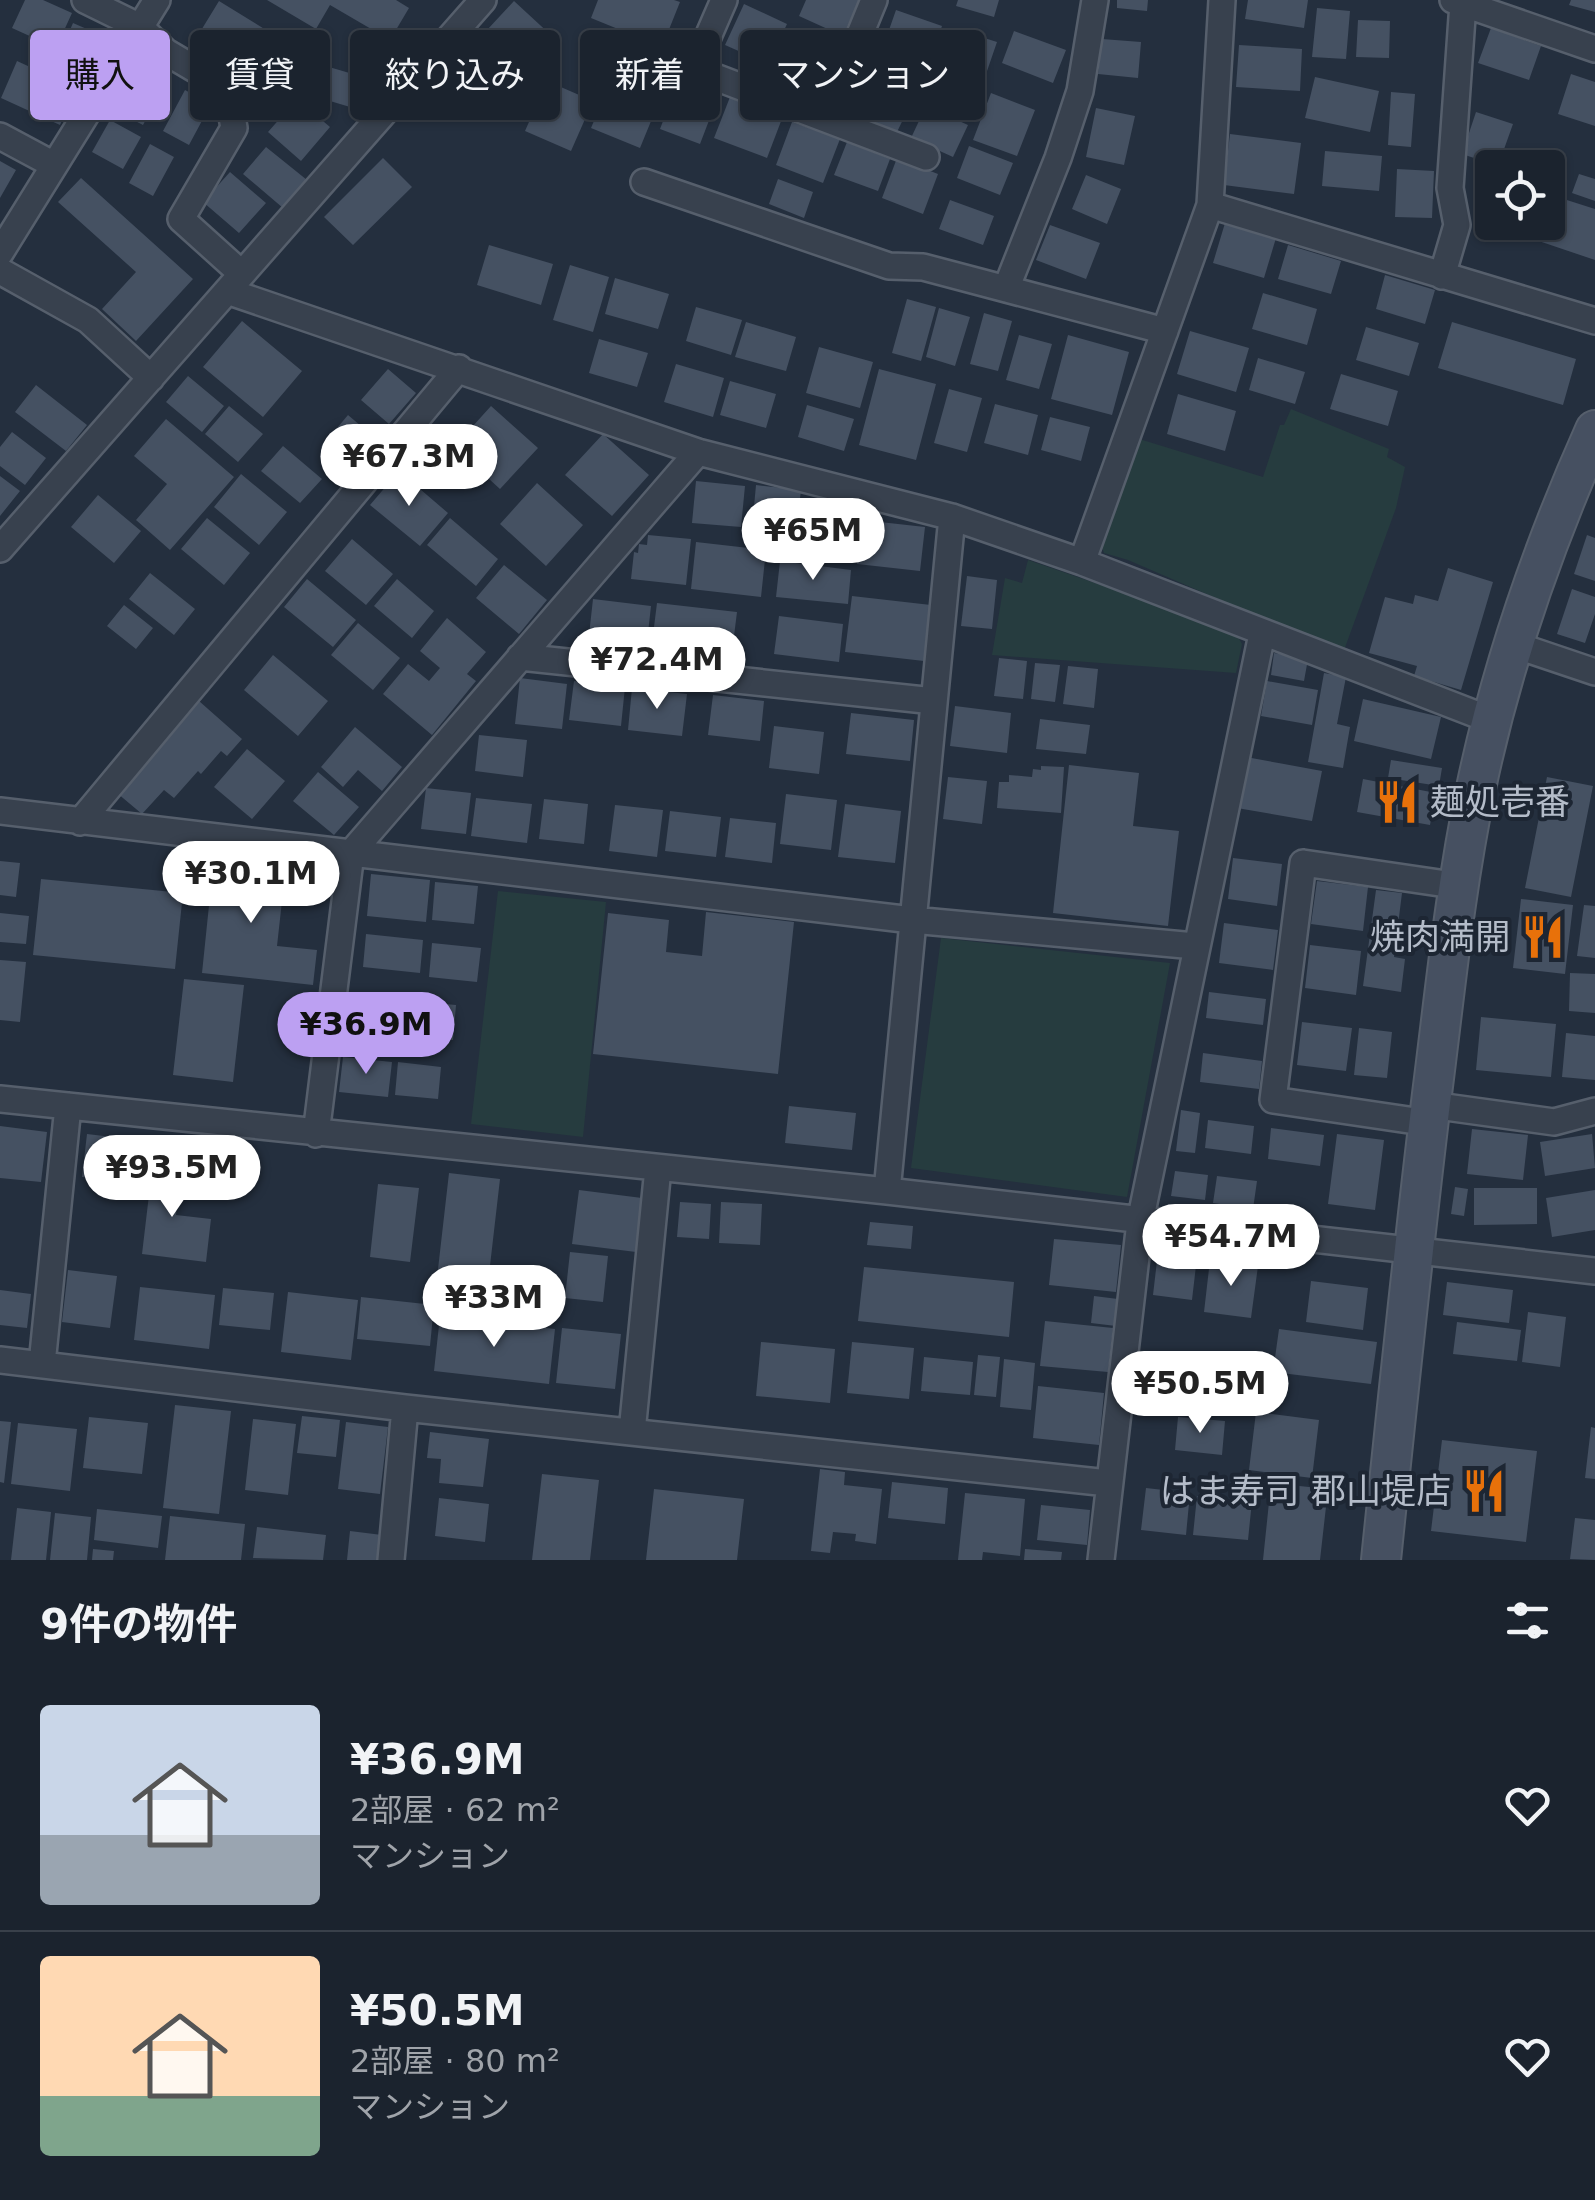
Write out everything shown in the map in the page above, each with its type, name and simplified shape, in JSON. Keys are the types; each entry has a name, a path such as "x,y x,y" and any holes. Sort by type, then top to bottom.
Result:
{"street":[{"path":"85,0 140,28 166,52 227,88 234,128 181,219 235,283 459,368 698,452 952,517 1082,562 1491,720"},
{"path":"0,253 157,0"},
{"path":"0,549 482,0"},
{"path":"711,30 724,0"},
{"path":"862,30 874,0"},
{"path":"1006,289 1080,91 1095,0"},
{"path":"1082,562 1210,205 1222,0"},
{"path":"1442,276 1457,225 1450,188 1458,2 1595,49"},
{"path":"833,120 926,158"},
{"path":"0,136 54,165"},
{"path":"644,182 888,266 923,267 1165,331"},
{"path":"1210,205 1595,322"},
{"path":"0,270 88,320 151,378"},
{"path":"80,822 459,368"},
{"path":"1381,1560 1413,1252 1475,791 1512,644 1554,521 1595,430"},
{"path":"316,1134 351,852 698,452"},
{"path":"887,1191 952,517"},
{"path":"1101,1560 1140,1222 1262,634"},
{"path":"1512,644 1595,672"},
{"path":"520,658 934,701"},
{"path":"0,811 912,920 1195,946"},
{"path":"1460,886 1303,863 1274,1100 1554,1122 1595,1111"},
{"path":"0,1099 887,1191 1595,1271"},
{"path":"42,1364 68,1106"},
{"path":"632,1432 658,1168"},
{"path":"0,1360 1108,1483"},
{"path":"392,1560 406,1408"}],"green space":[{"path":"1291,409 1389,449 1387,457 1405,467 1396,508 1343,653 1104,553 1099,539 1136,438 1263,477 1280,425 1284,425"},
{"path":"1028,560 1235,631 1242,644 1236,673 992,655 1005,578 1022,583"},
{"path":"498,891 606,902 583,1137 471,1124"},
{"path":"941,938 1170,963 1127,1197 911,1168"}],"building":[{"path":"25,0 43,0 72,13 64,30 30,30 30,36 12,28"},
{"path":"267,0 396,0 409,8 396,30 373,30 330,5 316,29"},
{"path":"598,0 680,2 669,30 620,30 591,18"},
{"path":"806,0 859,0 846,30 830,30 799,16"},
{"path":"958,0 999,0 994,17 956,6"},
{"path":"1117,0 1148,0 1147,11 1117,8"},
{"path":"1248,0 1308,0 1304,28 1245,19"},
{"path":"1571,0 1595,0 1595,12 1569,5"},
{"path":"219,1 266,30 201,30"},
{"path":"514,1 545,30 487,30"},
{"path":"744,4 787,24 784,30 740,30 740,52 725,45"},
{"path":"1317,8 1350,11 1346,59 1312,57"},
{"path":"896,10 942,26 941,30 889,30"},
{"path":"1358,20 1390,21 1389,58 1356,57"},
{"path":"73,23 89,30 70,30"},
{"path":"1491,28 1541,46 1529,80 1478,63"},
{"path":"1014,31 1066,50 1053,83 1002,63"},
{"path":"985,38 997,42 985,77"},
{"path":"1102,39 1141,42 1138,78 1098,74"},
{"path":"1239,45 1302,49 1300,91 1236,87"},
{"path":"17,61 30,67 30,111 1,98"},
{"path":"330,67 350,73 350,107 330,101"},
{"path":"1571,74 1595,82 1595,126 1558,114"},
{"path":"1315,77 1379,91 1370,132 1305,118"},
{"path":"560,87 580,95 580,120 585,120 571,151 525,131 530,120 560,120"},
{"path":"185,90 190,93 190,120 202,120 189,145 163,131"},
{"path":"1391,92 1415,94 1411,147 1388,145"},
{"path":"991,93 1035,110 1017,156 973,140 981,120 985,120"},
{"path":"730,97 740,101 740,120 781,120 767,158 714,138"},
{"path":"1096,108 1135,116 1124,165 1086,157"},
{"path":"1476,112 1513,124 1504,150 1475,150 1475,158 1462,154"},
{"path":"110,120 141,137 123,169 92,152"},
{"path":"279,120 322,120 330,127 301,161 268,132"},
{"path":"594,120 651,120 640,148 591,128"},
{"path":"663,120 709,120 700,144 660,129"},
{"path":"870,120 903,120 897,132"},
{"path":"919,120 957,120 968,125 953,157 911,138"},
{"path":"792,122 840,139 823,183 776,165"},
{"path":"1230,134 1301,143 1294,194 1224,185"},
{"path":"847,142 890,159 878,191 834,175"},
{"path":"150,144 174,157 153,196 129,183"},
{"path":"969,146 1013,163 1000,195 957,178"},
{"path":"266,147 307,180 283,208 243,174"},
{"path":"1325,151 1382,156 1379,191 1322,186"},
{"path":"383,158 412,187 353,245 324,217"},
{"path":"897,158 938,174 923,214 882,198"},
{"path":"0,161 16,170 0,198"},
{"path":"1397,169 1434,171 1432,218 1395,217"},
{"path":"230,172 266,203 239,233 203,202"},
{"path":"1579,174 1595,179 1595,201 1572,193"},
{"path":"1086,175 1121,189 1107,224 1072,209"},
{"path":"81,178 193,279 136,341 102,309 136,272 58,202"},
{"path":"778,179 813,192 804,218 769,204"},
{"path":"1565,199 1595,209 1595,260 1536,240 1565,240"},
{"path":"950,200 994,216 983,245 939,229"},
{"path":"1225,223 1276,238 1264,278 1213,263"},
{"path":"1050,225 1100,243 1086,279 1036,260"},
{"path":"489,245 553,264 541,305 477,285"},
{"path":"1288,245 1341,261 1331,294 1278,279"},
{"path":"570,265 609,277 593,332 553,320"},
{"path":"1385,275 1435,290 1425,324 1376,309"},
{"path":"615,278 669,294 658,329 605,314"},
{"path":"1263,293 1317,309 1307,345 1252,329"},
{"path":"907,299 936,307 921,361 892,353"},
{"path":"696,307 742,320 731,355 686,341"},
{"path":"939,308 970,317 955,366 926,357"},
{"path":"984,313 1012,321 998,371 970,364"},
{"path":"242,321 302,371 263,417 203,367"},
{"path":"746,322 796,337 786,371 735,357"},
{"path":"1452,322 1576,359 1563,405 1438,368"},
{"path":"1366,327 1419,343 1409,376 1356,360"},
{"path":"1190,331 1249,348 1236,392 1177,374"},
{"path":"1019,335 1052,344 1039,389 1006,380"},
{"path":"1068,335 1129,352 1112,415 1051,399"},
{"path":"599,339 648,353 637,387 589,373"},
{"path":"819,347 873,362 860,408 806,393"},
{"path":"1258,358 1305,372 1295,404 1249,390"},
{"path":"676,364 724,378 713,417 664,402"},
{"path":"388,369 416,393 389,424 361,400"},
{"path":"879,369 936,384 916,460 859,445"},
{"path":"1341,374 1398,391 1388,426 1330,409"},
{"path":"188,376 224,406 202,432 166,402"},
{"path":"730,381 776,394 766,428 720,415"},
{"path":"36,385 87,425 66,451 15,412"},
{"path":"949,389 982,398 967,452 934,443"},
{"path":"1178,394 1236,411 1225,451 1167,434"},
{"path":"995,404 1038,415 1028,455 984,443"},
{"path":"807,405 854,419 844,451 798,437"},
{"path":"229,406 263,434 238,462 205,434"},
{"path":"491,406 538,448 500,489 454,447"},
{"path":"348,415 361,426 334,458 321,447"},
{"path":"1050,417 1090,427 1081,461 1041,450"},
{"path":"166,419 234,477 170,550 136,520 167,484 134,456"},
{"path":"12,432 46,458 25,485 0,466 0,447"},
{"path":"603,434 649,475 612,516 565,475"},
{"path":"283,446 322,479 300,503 261,471"},
{"path":"399,471 448,513 420,546 370,505"},
{"path":"241,474 287,512 259,545 214,507"},
{"path":"0,476 20,491 0,516"},
{"path":"696,481 745,486 741,527 692,523"},
{"path":"537,483 583,525 546,566 500,524"},
{"path":"756,485 801,490 796,533 752,528"},
{"path":"98,495 141,531 114,563 71,527"},
{"path":"807,501 855,506 850,550 802,545"},
{"path":"207,518 250,553 224,585 181,549"},
{"path":"450,518 498,559 476,586 427,545"},
{"path":"862,520 925,527 920,571 857,564"},
{"path":"648,535 691,539 686,585 631,579 634,552 638,553 639,544 647,545"},
{"path":"1587,535 1595,538 1595,581 1574,574"},
{"path":"352,539 393,574 366,605 325,571"},
{"path":"696,542 766,550 761,597 691,589"},
{"path":"780,561 851,570 848,604 776,597"},
{"path":"504,565 547,600 519,634 476,598"},
{"path":"1448,568 1493,582 1461,690 1414,676 1417,666 1369,653 1385,597 1413,604 1415,595 1438,601"},
{"path":"150,573 195,609 174,635 129,599"},
{"path":"967,576 997,580 992,629 961,626"},
{"path":"307,579 356,620 333,647 284,607"},
{"path":"397,579 434,611 412,638 374,606"},
{"path":"1572,589 1595,597 1595,614 1585,643 1557,634"},
{"path":"852,596 931,605 924,661 845,652"},
{"path":"593,599 651,606 647,642 589,635"},
{"path":"657,603 737,612 732,652 652,643"},
{"path":"124,605 153,628 136,649 107,626"},
{"path":"779,616 843,624 839,662 774,654"},
{"path":"447,618 486,652 467,674 476,681 432,735 383,694 408,664 429,681 440,668 420,651"},
{"path":"358,623 400,658 373,690 331,655"},
{"path":"1274,653 1308,659 1304,681 1271,675"},
{"path":"273,655 328,701 298,736 244,690"},
{"path":"999,658 1027,661 1023,699 994,696"},
{"path":"1035,663 1060,665 1055,702 1031,699"},
{"path":"1068,666 1098,669 1094,708 1063,704"},
{"path":"1324,673 1346,677 1337,724 1350,727 1343,768 1308,762"},
{"path":"520,678 567,684 562,729 515,724"},
{"path":"574,681 625,687 621,726 569,720"},
{"path":"1267,681 1318,690 1312,725 1261,716"},
{"path":"632,688 687,694 682,736 628,730"},
{"path":"713,695 764,701 760,741 708,735"},
{"path":"1363,699 1441,717 1431,759 1354,741"},
{"path":"199,701 242,739 227,756 221,751 174,798 164,790 142,814 117,793"},
{"path":"955,706 1011,713 1007,753 950,746"},
{"path":"851,713 914,720 910,761 846,754"},
{"path":"1040,719 1090,725 1086,754 1036,749"},
{"path":"774,726 824,732 819,774 769,768"},
{"path":"355,727 402,767 382,791 358,770 343,787 321,767"},
{"path":"479,735 527,740 523,777 475,771"},
{"path":"247,749 285,781 252,819 214,787"},
{"path":"1246,757 1322,771 1312,821 1237,808"},
{"path":"1391,760 1442,768 1439,786 1388,778"},
{"path":"1069,765 1139,773 1133,826 1179,831 1168,926 1053,913"},
{"path":"1041,766 1064,767 1061,813 997,808 999,782 1009,782 1009,775 1032,777 1033,769 1041,770"},
{"path":"318,772 359,807 334,835 293,801"},
{"path":"948,777 987,781 982,824 943,819"},
{"path":"1547,777 1593,786 1571,897 1525,888"},
{"name":"麺処壱番","path":"1363,779 1436,793 1430,825 1357,812"},
{"path":"426,788 471,793 466,834 421,829"},
{"path":"786,794 837,800 831,850 780,844"},
{"path":"476,798 532,804 527,843 471,836"},
{"path":"544,799 588,804 584,844 539,839"},
{"path":"845,804 901,811 895,863 838,857"},
{"path":"615,805 663,810 657,857 609,851"},
{"path":"670,811 721,817 716,857 665,851"},
{"path":"730,818 776,823 772,863 725,857"},
{"path":"214,857 286,865 277,946 317,950 313,985 202,973"},
{"path":"1233,858 1282,864 1277,906 1228,899"},
{"path":"0,861 20,863 16,897 0,895"},
{"path":"371,874 430,880 426,922 367,916"},
{"path":"41,879 183,893 175,969 33,955"},
{"path":"1317,881 1368,887 1363,931 1311,924"},
{"path":"435,882 478,886 474,924 432,920"},
{"path":"1376,890 1402,893 1394,957 1405,959 1401,992 1363,986"},
{"name":"焼肉満開","path":"1521,899 1573,905 1565,974 1513,968"},
{"path":"1584,905 1595,906 1595,958 1577,956"},
{"path":"706,912 794,922 778,1074 593,1054 608,913 669,920 666,952 702,956"},
{"path":"0,913 29,916 26,944 0,942"},
{"path":"1224,923 1278,930 1273,970 1219,963"},
{"path":"366,934 423,940 420,973 363,967"},
{"path":"432,943 481,948 477,982 429,977"},
{"path":"1310,945 1361,951 1356,995 1305,988"},
{"path":"0,960 26,962 20,1022 0,1020"},
{"path":"1570,973 1595,974 1595,1013 1569,1011"},
{"path":"184,979 244,985 233,1082 173,1075"},
{"path":"1209,992 1266,999 1263,1025 1206,1018"},
{"path":"349,995 398,1000 395,1034 346,1028"},
{"path":"403,1000 456,1005 453,1040 400,1034"},
{"path":"1481,1017 1556,1024 1551,1077 1476,1070"},
{"path":"1302,1022 1352,1028 1346,1071 1297,1065"},
{"path":"1359,1028 1392,1032 1387,1078 1354,1075"},
{"path":"1566,1033 1595,1036 1595,1080 1562,1077"},
{"path":"1203,1053 1262,1061 1259,1089 1200,1082"},
{"path":"343,1057 392,1062 388,1097 339,1092"},
{"path":"398,1062 441,1067 438,1099 395,1095"},
{"path":"789,1106 856,1113 852,1150 785,1143"},
{"path":"1181,1110 1200,1113 1195,1153 1176,1151"},
{"path":"1208,1120 1254,1126 1251,1154 1205,1148"},
{"path":"0,1126 47,1132 41,1182 0,1178"},
{"path":"1271,1128 1324,1135 1320,1166 1268,1159"},
{"path":"1472,1129 1528,1135 1523,1180 1467,1174"},
{"path":"87,1134 146,1141 141,1183 82,1177"},
{"path":"1337,1134 1384,1140 1375,1210 1328,1204"},
{"path":"1592,1134 1595,1168 1545,1176 1540,1142"},
{"path":"153,1161 182,1164 176,1215 211,1219 206,1262 142,1254"},
{"path":"1175,1171 1208,1175 1205,1200 1171,1196"},
{"path":"449,1173 500,1179 488,1283 437,1278"},
{"path":"1217,1176 1257,1181 1253,1209 1213,1203"},
{"path":"378,1184 419,1188 410,1262 370,1257"},
{"path":"1455,1187 1468,1189 1464,1216 1451,1214"},
{"path":"1474,1188 1537,1188 1537,1224 1474,1225"},
{"path":"579,1190 642,1198 636,1252 572,1244"},
{"path":"1595,1190 1595,1230 1552,1237 1546,1198"},
{"path":"680,1202 711,1204 709,1239 677,1237"},
{"path":"721,1202 762,1204 760,1245 719,1243"},
{"path":"870,1222 913,1226 911,1249 867,1245"},
{"path":"1054,1239 1121,1245 1116,1292 1049,1285"},
{"path":"570,1252 608,1256 603,1302 565,1298"},
{"path":"1158,1252 1197,1257 1192,1300 1153,1295"},
{"path":"1210,1260 1258,1266 1251,1318 1204,1312"},
{"path":"864,1267 1014,1282 1009,1337 858,1321"},
{"path":"68,1270 117,1276 110,1328 62,1322"},
{"path":"1311,1281 1368,1288 1363,1330 1306,1322"},
{"path":"1447,1282 1513,1290 1509,1323 1443,1315"},
{"path":"140,1287 215,1295 209,1349 134,1340"},
{"path":"223,1288 274,1293 270,1330 219,1325"},
{"path":"0,1290 31,1294 27,1328 0,1325"},
{"path":"288,1292 358,1300 351,1360 281,1352"},
{"path":"1094,1296 1118,1299 1116,1326 1091,1323"},
{"path":"361,1297 434,1305 430,1346 357,1339"},
{"path":"1528,1312 1566,1317 1560,1367 1522,1362"},
{"path":"440,1316 555,1329 549,1384 434,1371"},
{"path":"1045,1321 1113,1328 1108,1372 1040,1366"},
{"path":"1457,1322 1521,1330 1517,1361 1453,1354"},
{"path":"562,1328 621,1334 615,1389 556,1383"},
{"path":"1279,1329 1377,1342 1371,1384 1273,1372"},
{"path":"761,1342 835,1349 830,1403 756,1396"},
{"path":"852,1342 914,1348 909,1399 847,1393"},
{"path":"978,1355 1000,1357 996,1397 974,1395"},
{"path":"924,1357 973,1362 970,1395 921,1391"},
{"path":"1004,1359 1035,1363 1031,1410 1000,1407"},
{"path":"1038,1386 1104,1393 1099,1445 1033,1438"},
{"path":"175,1405 231,1411 219,1514 163,1508"},
{"path":"1256,1412 1319,1420 1312,1478 1249,1470"},
{"path":"302,1416 340,1420 336,1457 297,1453"},
{"path":"89,1417 148,1423 142,1474 83,1468"},
{"path":"1178,1417 1225,1421 1222,1455 1175,1450"},
{"path":"253,1419 296,1424 288,1495 245,1490"},
{"path":"0,1421 11,1422 4,1483 0,1482"},
{"path":"346,1422 388,1427 380,1494 338,1489"},
{"path":"18,1423 77,1429 70,1491 11,1484"},
{"path":"1591,1427 1595,1428 1595,1479 1585,1478"},
{"path":"430,1432 489,1439 483,1487 439,1483 441,1459 427,1458"},
{"name":"はま寿司 郡山堤店","path":"1442,1440 1537,1451 1526,1542 1431,1531"},
{"path":"820,1469 845,1472 844,1485 882,1489 876,1544 855,1541 856,1534 833,1532 830,1553 811,1551"},
{"path":"542,1474 599,1480 590,1560 532,1560"},
{"path":"892,1482 948,1488 945,1524 888,1518"},
{"path":"1271,1483 1328,1489 1320,1560 1263,1560"},
{"path":"1146,1488 1190,1493 1186,1535 1141,1530"},
{"path":"654,1489 744,1499 737,1560 646,1560"},
{"path":"965,1493 1025,1499 1020,1556 983,1552 982,1560 958,1560"},
{"path":"1197,1496 1252,1501 1248,1540 1193,1535"},
{"path":"439,1498 489,1504 485,1542 435,1536"},
{"path":"1041,1505 1090,1510 1087,1545 1037,1540"},
{"path":"17,1508 51,1512 46,1560 11,1560"},
{"path":"97,1509 162,1516 158,1548 94,1540"},
{"path":"55,1513 91,1517 87,1560 50,1560"},
{"path":"170,1516 245,1524 241,1560 165,1560"},
{"path":"1575,1518 1595,1520 1595,1560 1570,1559"},
{"path":"257,1527 326,1535 323,1560 253,1558"},
{"path":"350,1531 382,1535 379,1560 347,1560"},
{"path":"93,1549 114,1551 113,1560 92,1560"},
{"path":"1025,1549 1062,1552 1061,1560 1024,1560"}],"place":[{"name":"麺処壱番","path":"1397,802"},
{"name":"焼肉満開","path":"1543,937"},
{"name":"はま寿司 郡山堤店","path":"1484,1491"}]}
